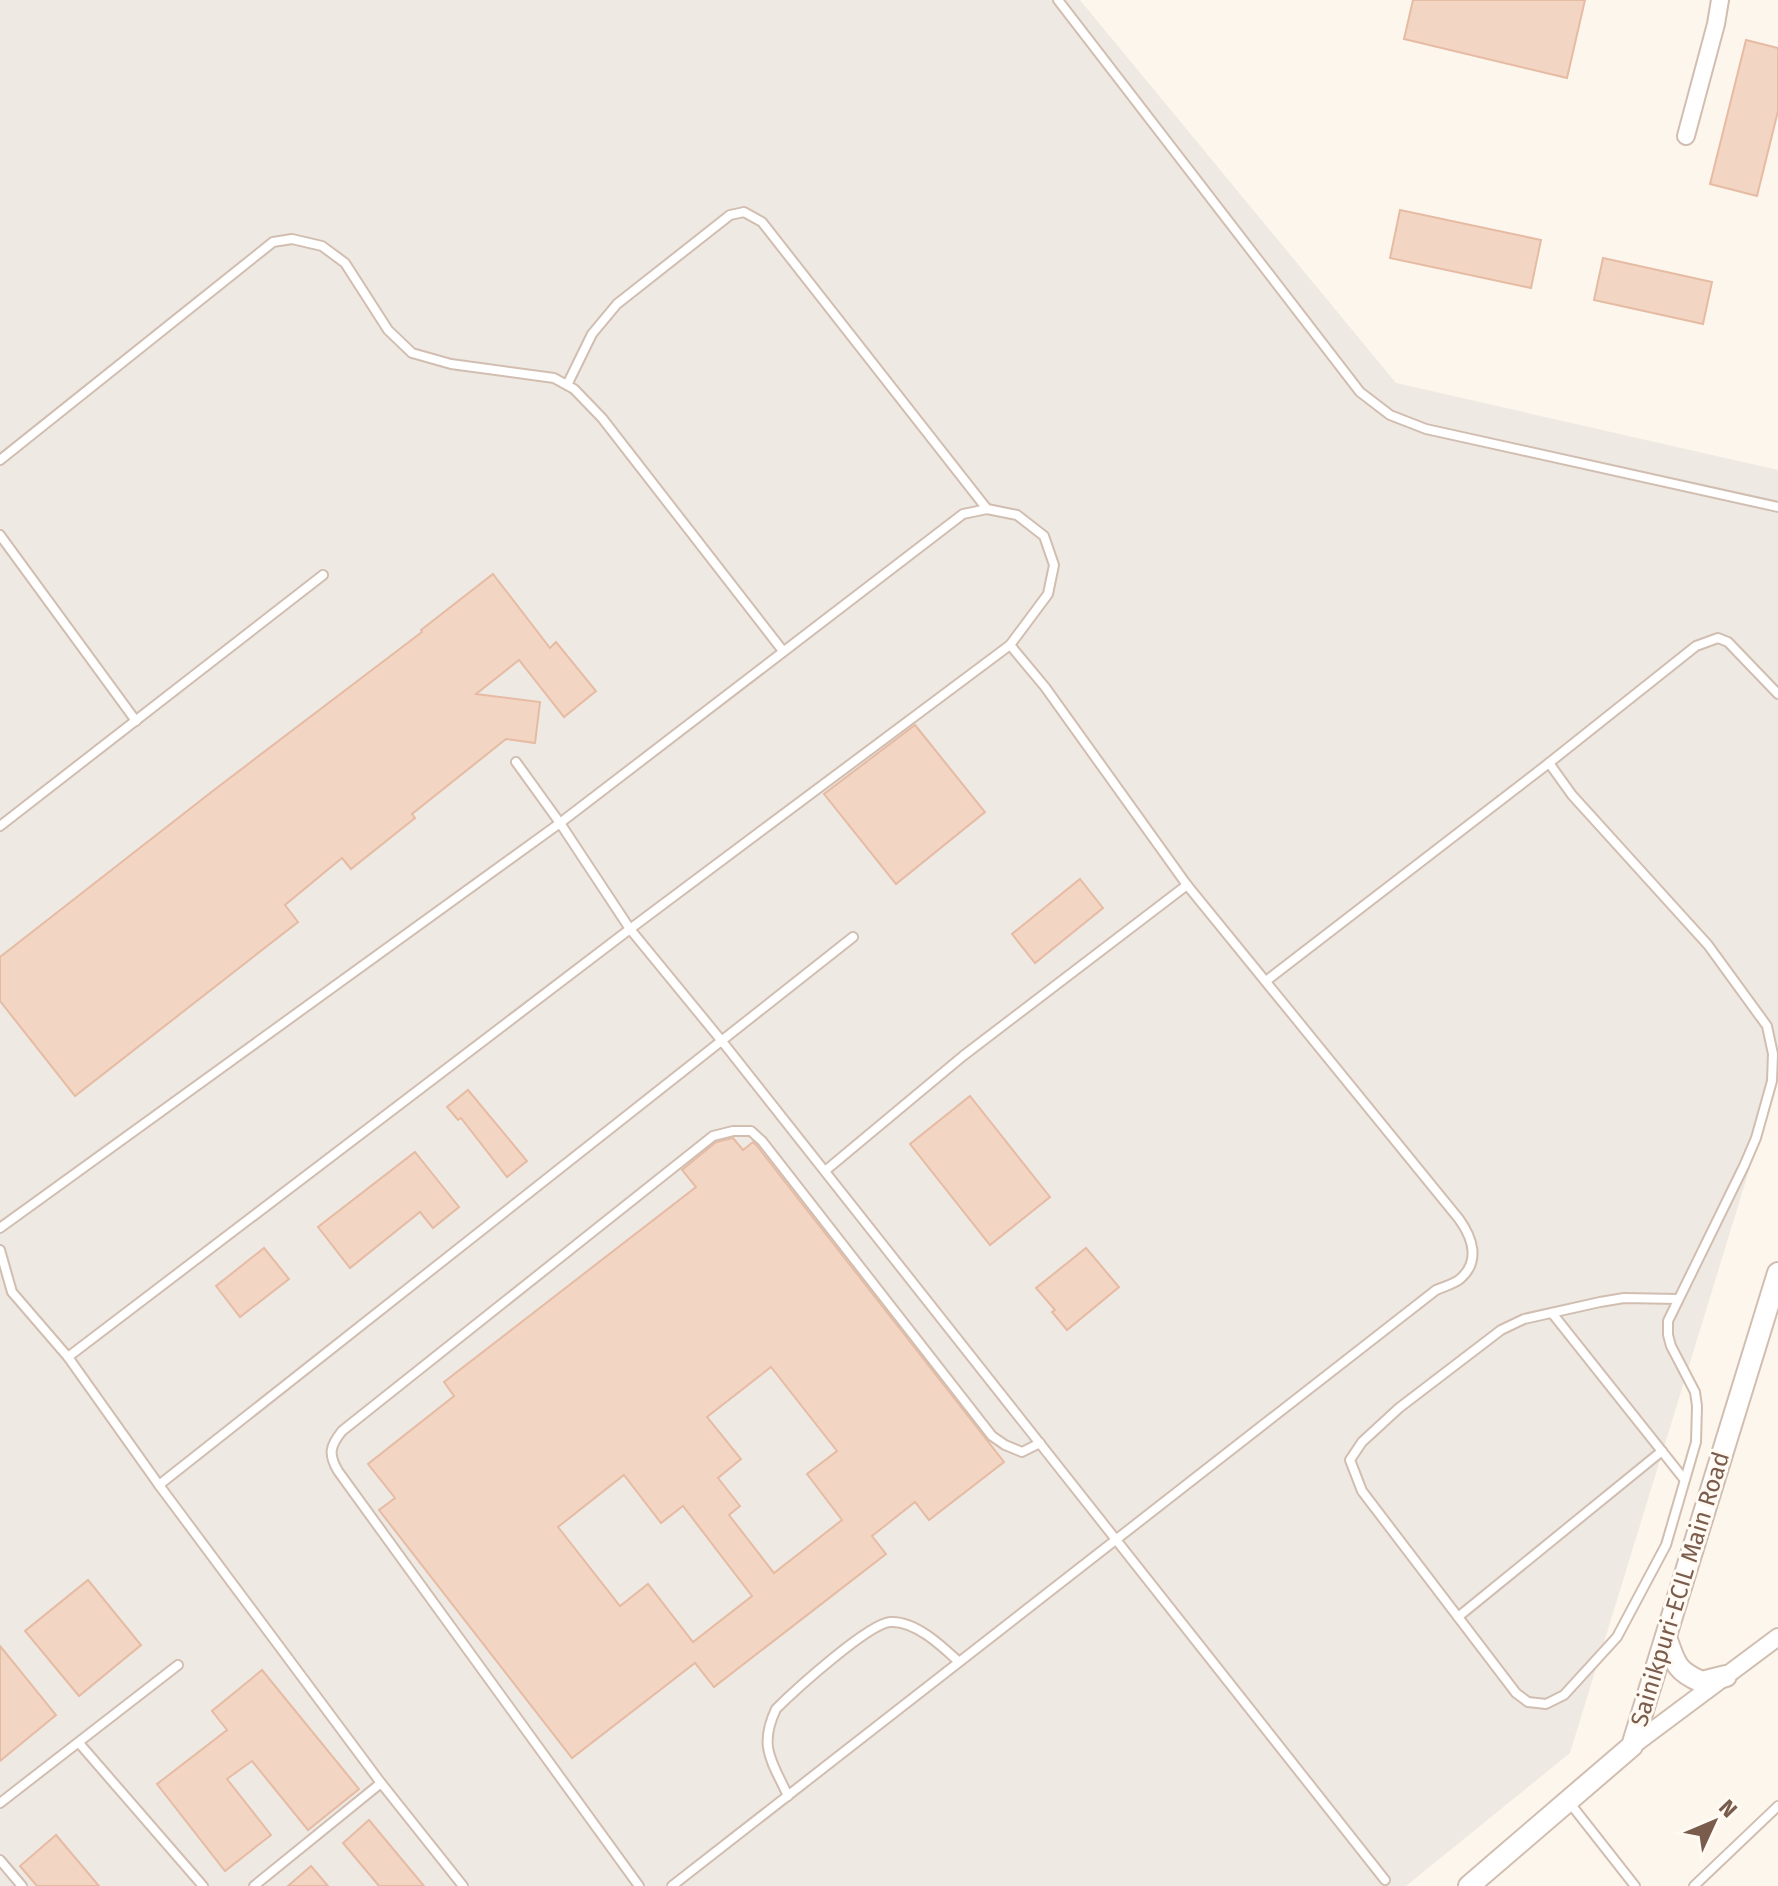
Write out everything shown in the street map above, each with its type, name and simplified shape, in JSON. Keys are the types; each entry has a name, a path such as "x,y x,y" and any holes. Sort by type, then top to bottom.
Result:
{"street":[{"path":"1686,136 1720,0"},
{"name":"Sainikpuri-ECIL Main Road","path":"1469,1886 1632,1746 1778,1273"},
{"path":"1666,1637 1673,1658 1684,1674 1702,1682 1726,1676"},
{"path":"1632,1746 1778,1637"}],"lane":[{"path":"1058,0 1360,392 1390,415 1426,429 1778,507"},
{"path":"567,385 592,334 617,304 730,215 744,212 762,222 987,509"},
{"path":"0,460 273,242 292,239 322,246 345,263 388,330 412,353 451,364 554,378 574,389 602,418 783,651"},
{"path":"0,1228 560,823 963,514 987,509 1017,515 1044,536 1054,565 1048,594 1010,645 630,929 68,1357"},
{"path":"0,535 136,721"},
{"path":"0,826 323,575"},
{"path":"1266,981 1696,646 1718,638 1728,642 1778,694"},
{"path":"672,1886 1436,1290 1460,1279 1470,1265 1474,1249 1459,1219 1187,885 1045,687 1010,645"},
{"path":"516,762 630,929 1385,1880"},
{"path":"1549,763 1572,795 1708,945 1767,1026 1773,1054 1772,1081 1756,1138 1668,1321 1671,1346 1695,1392 1697,1406 1696,1442 1666,1545 1617,1637 1564,1695 1546,1704 1528,1702 1516,1693 1362,1491 1350,1460 1362,1442 1399,1408 1501,1330 1524,1319 1624,1298 1678,1299"},
{"path":"825,1171 963,1056 1187,885"},
{"path":"159,1485 853,937"},
{"path":"639,1886 338,1471 330,1458 333,1442 342,1431 713,1136 751,1131 762,1141 992,1436 1022,1452 1040,1443"},
{"path":"0,1250 12,1292 68,1357 159,1485 381,1783 463,1886"},
{"path":"1552,1313 1684,1479"},
{"path":"1458,1617 1662,1451"},
{"path":"788,1796 767,1751 768,1726 776,1709 870,1629 890,1622 906,1625 935,1639 959,1662"},
{"path":"0,1803 178,1665"},
{"path":"79,1743 203,1886"},
{"path":"254,1886 381,1783"},
{"path":"1568,1801 1635,1886"},
{"path":"1694,1886 1778,1806"},
{"path":"0,1860 22,1886"}],"shaded area":[{"path":"0,0 1080,0 1396,383 1778,470 1778,1076 1570,1753 1406,1886 0,1886"}],"building":[{"path":"1413,0 1585,0 1567,78 1404,39"},
{"path":"1746,40 1778,48 1778,111 1757,196 1710,184"},
{"path":"1400,210 1541,240 1531,288 1390,258"},
{"path":"1603,258 1712,282 1703,324 1594,300"},
{"path":"493,574 550,648 556,642 596,691 564,717 519,660 476,694 540,702 535,743 506,739 412,814 415,818 351,869 342,858 285,905 298,922 75,1096 0,1001 0,957"},
{"path":"915,725 985,812 896,884 824,794"},
{"path":"1080,879 1103,908 1035,963 1012,934"},
{"path":"468,1090 527,1161 507,1177 461,1118 458,1120 447,1107"},
{"path":"970,1096 1050,1197 990,1245 910,1144"},
{"path":"733,1138 743,1150 753,1142 757,1146 1004,1462 929,1520 915,1502 872,1536 886,1554 714,1687 695,1663 572,1758 379,1510 395,1498 368,1464 454,1396 444,1382 696,1187 682,1170 716,1142","holes":["771,1367 837,1451 807,1474 842,1520 774,1573 729,1515 740,1506 718,1478 741,1459 707,1417","624,1475 661,1523 683,1506 752,1596 693,1642 648,1584 620,1606 558,1527"]},
{"path":"415,1152 459,1207 433,1228 420,1212 350,1268 318,1227"},
{"path":"264,1248 289,1279 240,1317 216,1286"},
{"path":"1086,1248 1119,1287 1067,1330 1036,1288"},
{"path":"88,1580 141,1645 79,1696 25,1631"},
{"path":"0,1646 56,1715 0,1761"},
{"path":"262,1670 359,1789 308,1830 252,1761 227,1779 271,1835 225,1871 157,1784 227,1730 212,1711"},
{"path":"369,1820 424,1886 379,1886 343,1843"},
{"path":"56,1835 99,1886 37,1886 20,1866"},
{"path":"311,1866 328,1886 288,1886"}]}
